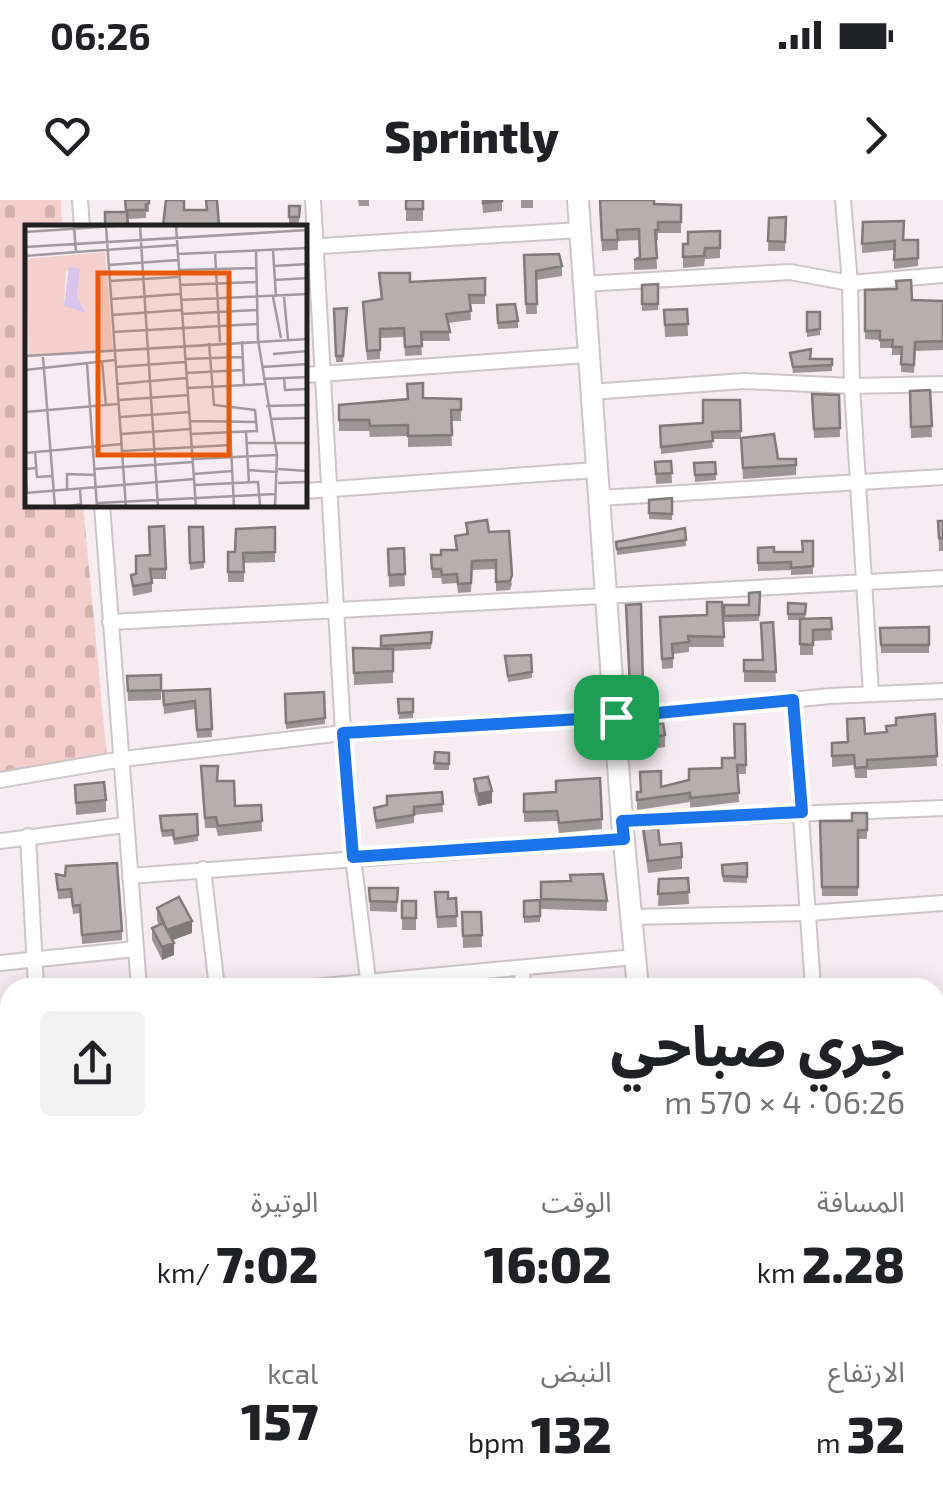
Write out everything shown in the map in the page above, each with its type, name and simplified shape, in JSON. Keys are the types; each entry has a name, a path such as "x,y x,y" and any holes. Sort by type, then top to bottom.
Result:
{"street":[{"path":"80,200 82,225"},
{"path":"313,200 310,247 324,374 343,733 367,978"},
{"path":"578,200 637,978"},
{"path":"843,200 872,694"},
{"path":"310,247 580,230"},
{"path":"584,284 790,272 850,283 943,275"},
{"path":"308,375 587,354"},
{"path":"590,392 744,381 852,386 943,384"},
{"path":"308,491 596,470"},
{"path":"599,498 943,478"},
{"path":"102,508 138,978"},
{"path":"110,622 943,578"},
{"path":"0,780 123,759 343,733 616,717 943,691"},
{"path":"793,700 812,978"},
{"path":"130,876 802,812 943,808"},
{"path":"0,841 125,825"},
{"path":"28,836 35,978"},
{"path":"203,870 216,978"},
{"path":"631,917 808,913 943,903"},
{"path":"0,963 136,949"},
{"path":"431,978 635,957"},
{"path":"522,968 522,978"}],"green space":[{"path":"0,200 61,200 62,225 25,225 25,508 83,508 107,758 0,772"}],"building":[{"path":"125,200 149,203 146,210 126,210"},
{"path":"166,200 184,200 184,210 207,210 206,200 217,200 219,225 163,225"},
{"path":"406,200 423,200 423,209 406,209"},
{"path":"600,200 654,200 654,204 681,205 681,222 658,222 657,258 634,260 640,257 639,229 617,230 618,240 602,240"},
{"path":"289,206 300,206 299,217 289,217"},
{"path":"105,212 127,212 128,225 105,225"},
{"path":"786,217 785,242 768,241 769,218"},
{"path":"904,221 903,240 918,240 918,258 894,260 895,241 862,244 863,222"},
{"path":"720,231 720,248 705,248 704,256 683,257 688,232"},
{"path":"559,254 562,266 536,271 537,304 526,304 524,255"},
{"path":"379,273 410,273 410,282 485,278 485,295 469,295 471,311 446,314 450,332 421,332 422,346 405,347 404,328 380,329 380,350 367,351 363,302 382,299"},
{"path":"911,280 912,300 943,301 943,341 915,342 914,365 901,364 902,347 892,347 893,340 880,340 880,331 865,331 865,290 897,289 896,281"},
{"path":"658,284 658,304 642,304 642,285"},
{"path":"515,304 518,321 498,323 497,305"},
{"path":"347,308 343,356 336,356 334,309"},
{"path":"687,309 688,324 665,325 664,310"},
{"path":"807,312 820,312 820,329 807,331"},
{"path":"811,349 810,359 832,359 832,365 793,367 790,353"},
{"path":"423,383 423,398 461,399 461,410 451,410 452,435 408,436 408,425 370,426 369,420 339,420 339,405 408,399 407,384"},
{"path":"930,390 932,426 911,427 910,391"},
{"path":"812,394 839,395 840,428 814,429"},
{"path":"703,400 740,400 741,431 712,432 713,441 661,447 660,426 703,423"},
{"path":"774,434 778,459 796,459 796,465 743,468 741,438"},
{"path":"671,461 672,473 656,474 655,462"},
{"path":"715,462 716,474 695,475 694,463"},
{"path":"672,498 672,514 649,513 649,500"},
{"path":"487,520 489,532 509,531 510,581 496,582 496,560 472,561 471,583 458,584 457,574 442,575 441,569 432,569 431,555 441,555 441,550 457,550 455,536 468,534 466,523"},
{"path":"938,521 943,521 943,538 939,538"},
{"path":"164,526 166,569 150,569 152,583 133,586 131,575 136,574 136,556 150,555 149,527"},
{"path":"189,527 203,527 204,562 190,563"},
{"path":"275,527 275,552 243,553 244,572 228,572 228,552 235,552 236,529"},
{"path":"685,528 686,540 617,549 616,542"},
{"path":"802,541 813,541 813,566 791,568 791,562 758,563 758,548 803,552"},
{"path":"404,548 405,574 389,575 388,549"},
{"path":"760,592 759,615 724,616 724,605 749,605 749,593"},
{"path":"707,602 722,602 724,637 688,636 689,642 672,644 673,658 662,659 660,617 707,615"},
{"path":"788,603 806,604 805,614 788,614"},
{"path":"641,604 643,687 630,687 626,605"},
{"path":"831,618 832,629 813,630 813,645 800,644 800,619"},
{"path":"773,622 776,672 744,671 744,660 763,660 761,623"},
{"path":"929,627 929,645 881,645 880,628"},
{"path":"432,632 431,643 381,646 381,636"},
{"path":"353,648 393,649 393,671 354,673"},
{"path":"531,655 532,672 508,676 505,656"},
{"path":"161,675 161,690 128,691 127,676"},
{"path":"210,689 212,729 197,730 195,701 164,705 163,691"},
{"path":"324,692 325,718 286,723 285,694"},
{"path":"398,699 413,699 413,712 399,713"},
{"path":"935,714 937,756 867,760 867,767 855,768 854,755 832,756 832,743 848,742 847,719 864,718 865,734 887,732 886,726 896,725 896,718"},
{"path":"663,723 665,735 638,739 636,727"},
{"path":"734,724 745,724 746,765 737,765 739,793 690,798 690,793 637,800 637,792 641,792 640,772 661,771 661,787 689,780 689,769 722,768 722,758 735,758"},
{"path":"435,752 449,753 449,764 434,763"},
{"path":"201,766 218,766 217,781 234,781 235,806 261,805 262,821 218,826 216,817 205,818"},
{"path":"488,777 492,791 478,794 474,779"},
{"path":"600,778 602,819 559,823 557,811 524,812 524,794 556,792 556,781"},
{"path":"104,782 106,800 76,803 75,785"},
{"path":"442,792 443,804 414,807 414,815 376,821 374,808 387,805 387,796"},
{"path":"852,813 867,813 867,830 858,830 858,887 822,887 820,821 852,821"},
{"path":"197,814 198,835 174,839 173,830 162,831 160,816"},
{"path":"652,818 652,829 658,828 660,845 681,843 682,857 648,861 642,819"},
{"path":"117,863 122,931 82,935 80,905 73,906 71,889 58,890 56,874 65,876 66,866"},
{"path":"747,863 747,877 723,876 722,865"},
{"path":"603,874 607,901 541,899 541,882 571,881 570,875"},
{"path":"688,878 689,892 658,894 659,879"},
{"path":"369,888 398,888 397,902 370,901"},
{"path":"435,892 448,892 448,899 456,898 457,916 437,917"},
{"path":"179,897 192,921 167,930 157,908"},
{"path":"540,900 540,916 524,917 524,901"},
{"path":"402,901 416,901 416,918 402,918"},
{"path":"462,912 481,912 482,935 463,936"},
{"path":"163,923 174,943 162,947 152,928"}],"route":[{"path":"793,700 802,812 622,821 624,839 353,857 343,733 616,717 793,700"}]}
